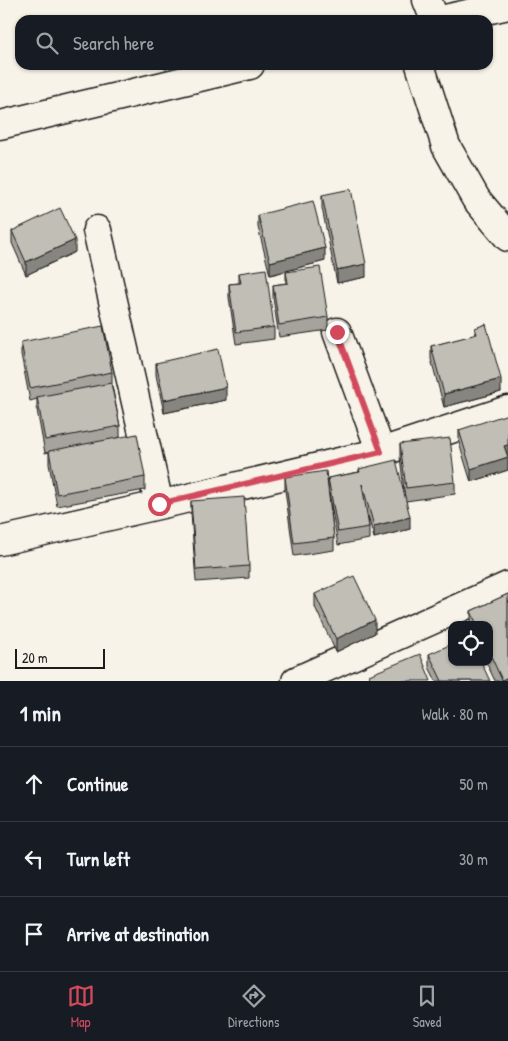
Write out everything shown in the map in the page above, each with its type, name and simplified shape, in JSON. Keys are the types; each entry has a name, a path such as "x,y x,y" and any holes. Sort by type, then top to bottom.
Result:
{"street":[{"path":"427,0 433,15"},
{"path":"463,15 508,5"},
{"path":"0,124 229,70"},
{"path":"422,70 446,146 476,200 508,237"},
{"path":"96,230 159,504"},
{"path":"337,332 381,452"},
{"path":"0,541 381,452 508,410"},
{"path":"296,681 508,586"}],"building":[{"path":"351,189 366,264 337,270 322,195"},
{"path":"313,201 325,248 270,262 258,215"},
{"path":"60,208 75,240 26,262 12,231"},
{"path":"320,267 328,317 279,325 273,285 288,283 286,272"},
{"path":"266,269 274,327 236,332 229,284 241,283 239,273"},
{"path":"486,324 501,379 444,394 431,346 477,334 475,328"},
{"path":"103,326 112,372 30,388 21,342"},
{"path":"218,349 226,387 164,400 156,363"},
{"path":"111,383 120,426 45,440 37,397"},
{"path":"508,414 508,445 504,446 508,457 471,469 459,430"},
{"path":"137,434 145,477 57,494 49,451"},
{"path":"450,438 455,482 406,488 400,444"},
{"path":"396,460 410,517 374,526 362,484 369,527 338,532 328,478 360,472 359,469"},
{"path":"326,471 334,538 294,543 285,477"},
{"path":"244,497 249,566 196,570 191,501"},
{"path":"354,576 375,620 336,639 315,594"},
{"path":"508,594 508,677 502,680 493,661 493,621 475,621 471,611"},
{"path":"448,646 448,666 483,666 490,681 442,681 429,654"},
{"path":"420,654 431,681 371,681 369,675"}],"route":[{"path":"159,504 381,452 337,332"}]}
